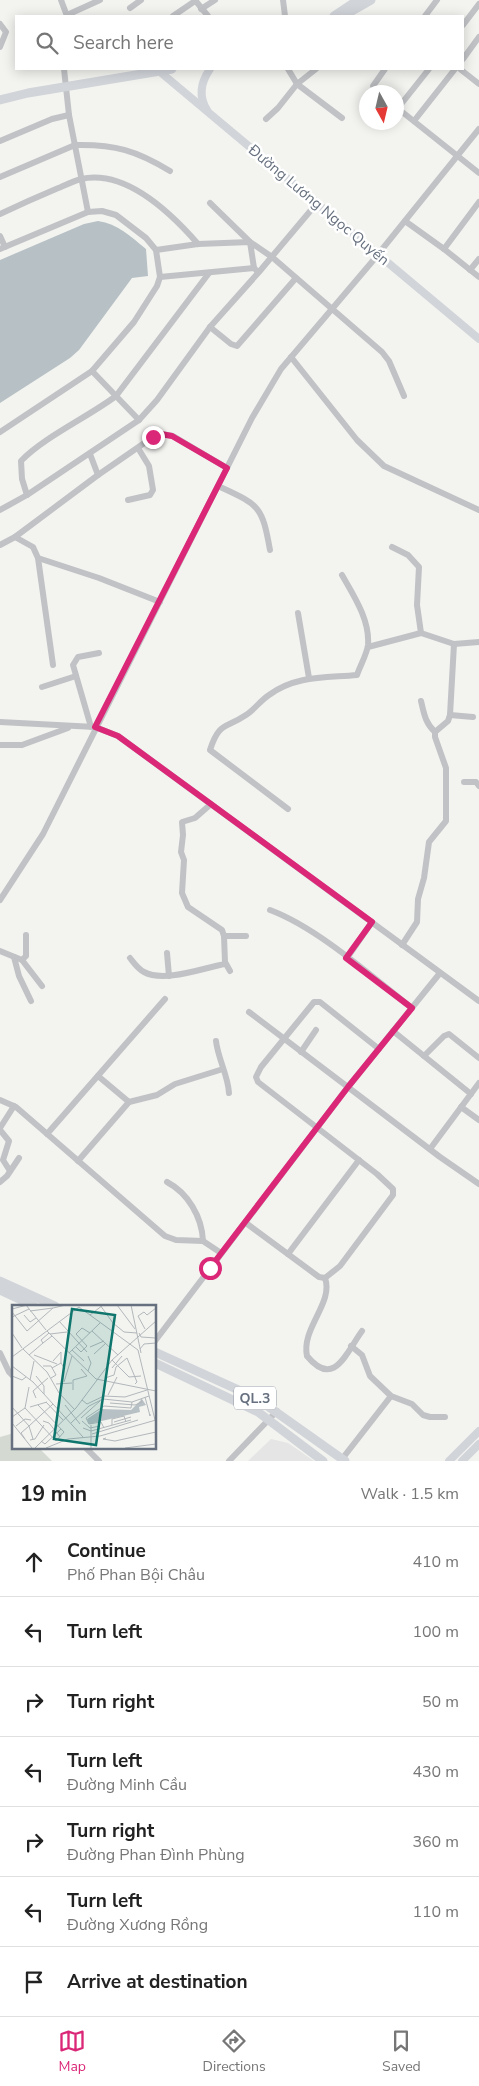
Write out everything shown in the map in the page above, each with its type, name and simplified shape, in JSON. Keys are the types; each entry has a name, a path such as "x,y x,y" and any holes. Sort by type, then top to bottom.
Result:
{"highway":[{"path":"336,15 358,0"},
{"path":"346,15 371,0"},
{"path":"0,100 65,86 166,70"},
{"path":"0,1281 53,1305"},
{"path":"0,1290 32,1305"},
{"name":"QL.3","path":"156,1352 256,1398 344,1460"},
{"name":"QL.3","path":"156,1363 258,1412 322,1461"}],"main road":[{"path":"209,70 201,88 203,103 211,116"},
{"name":"Đường Lương Ngọc Quyến","path":"159,71 479,339"},
{"path":"449,1461 479,1432"},
{"path":"462,1461 479,1444"}],"street":[{"path":"62,0 67,15"},
{"path":"69,15 100,0"},
{"path":"130,8 141,0"},
{"path":"174,15 195,0 207,15"},
{"path":"201,9 215,0"},
{"path":"283,0 285,15"},
{"path":"426,15 437,0"},
{"path":"464,24 479,4"},
{"path":"0,24 6,32 0,47"},
{"path":"464,58 479,37"},
{"path":"64,70 69,115 88,212"},
{"path":"289,70 297,84 342,118"},
{"path":"266,119 278,108 297,84 315,70"},
{"path":"374,85 374,82 383,70"},
{"path":"404,99 428,70"},
{"path":"414,121 454,70"},
{"path":"461,70 479,84"},
{"path":"404,113 479,173"},
{"path":"0,141 52,119 69,115"},
{"path":"1,895 43,834 93,727 160,602 252,418 273,382 479,129"},
{"path":"0,177 75,146 104,146 125,149 145,156 170,171"},
{"path":"0,214 81,179 99,179 122,183 143,193 185,229 198,244"},
{"path":"444,248 479,202"},
{"path":"210,203 250,242 272,257 382,352 390,361 404,396"},
{"path":"0,510 27,495 139,420 157,400 210,327 257,270 272,257 317,203"},
{"path":"0,236 3,248 88,212 102,211 116,216 146,238 156,250 160,277 151,297 134,322 92,371 0,432"},
{"path":"405,221 444,248 479,278"},
{"path":"156,250 198,244 250,242"},
{"path":"250,242 257,270"},
{"path":"470,270 479,259"},
{"path":"160,277 257,270"},
{"path":"27,495 22,478 21,461 116,396 209,273"},
{"path":"210,327 231,344 237,346 296,278"},
{"path":"292,357 357,440 384,466 479,510"},
{"path":"92,371 139,420"},
{"path":"0,545 16,537 98,475 161,434 172,436 227,468"},
{"path":"128,500 152,493 149,466 138,448"},
{"path":"90,454 98,475"},
{"path":"218,486 249,500 256,506 265,521 270,550"},
{"path":"16,537 33,547 38,558 53,665"},
{"path":"392,547 408,555 419,567 417,605 421,633"},
{"path":"38,558 99,578 160,602"},
{"path":"288,809 210,750 215,734 220,728 246,715 268,695 285,686 309,678 357,675 368,647 363,618 342,575"},
{"path":"298,613 309,678"},
{"path":"368,647 421,633 454,644 479,642"},
{"path":"435,732 448,721 450,715 454,644"},
{"path":"93,727 73,665 78,657 99,653"},
{"path":"42,687 76,676"},
{"path":"402,945 417,922 418,899 424,878 429,842 446,821 446,768 435,732 425,718 421,700"},
{"path":"450,715 473,717"},
{"path":"0,722 93,727 118,736 479,1001"},
{"path":"0,745 22,745 71,726"},
{"path":"464,782 476,782 479,786"},
{"path":"211,804 195,818 182,822 181,852 184,860 182,893 188,907 219,927 224,936 225,964 230,971"},
{"path":"270,910 286,916 306,929 412,1008"},
{"path":"346,958 372,922"},
{"path":"22,960 26,956 26,935"},
{"path":"224,936 246,936"},
{"path":"0,951 22,960 42,986"},
{"path":"167,953 168,976"},
{"path":"14,957 19,976 31,1000"},
{"path":"130,958 143,972 168,976 225,964"},
{"path":"156,1340 317,1127 440,973"},
{"path":"47,1134 165,999"},
{"path":"325,1278 340,1266 393,1195 393,1189 390,1184 256,1078 256,1074 312,1003 318,1002 378,1049"},
{"path":"249,1012 479,1184"},
{"path":"301,1052 316,1030"},
{"path":"393,1032 471,1094"},
{"path":"424,1056 444,1036 449,1034 479,1058"},
{"path":"216,1041 217,1054 229,1086 229,1093"},
{"path":"78,1161 129,1102 157,1095 175,1084 223,1069"},
{"path":"98,1076 129,1102"},
{"path":"430,1149 479,1083"},
{"path":"0,1100 14,1106 165,1236 176,1240 203,1241 221,1253"},
{"path":"10,1171 3,1160 9,1141 0,1129 14,1106"},
{"path":"461,1107 479,1120"},
{"path":"0,1182 19,1158"},
{"path":"288,1254 359,1160"},
{"path":"167,1182 180,1189 195,1211 201,1222 203,1241"},
{"path":"246,1223 314,1274 325,1278"},
{"path":"325,1278 328,1291 306,1344 307,1356 312,1362 327,1371 339,1364 362,1331"},
{"path":"351,1346 362,1355 370,1376 391,1396 412,1404 423,1415 430,1417 445,1416"},
{"path":"0,1352 11,1375"},
{"path":"0,1366 11,1375"},
{"path":"344,1460 391,1396"},
{"path":"229,1461 277,1411"},
{"path":"86,1448 99,1461"}],"shaded area":[{"path":"98,221 118,228 146,249 148,276 132,278 79,350 70,358 0,403 0,260 84,224"},
{"path":"12,1434 12,1448 39,1448 52,1461 0,1461 0,1437"},
{"path":"271,1439 288,1443 314,1461 248,1461"}],"route":[{"path":"153,437 161,434 172,436 227,468 95,727 118,736 372,922 346,958 412,1008 348,1087 210,1268"}]}
